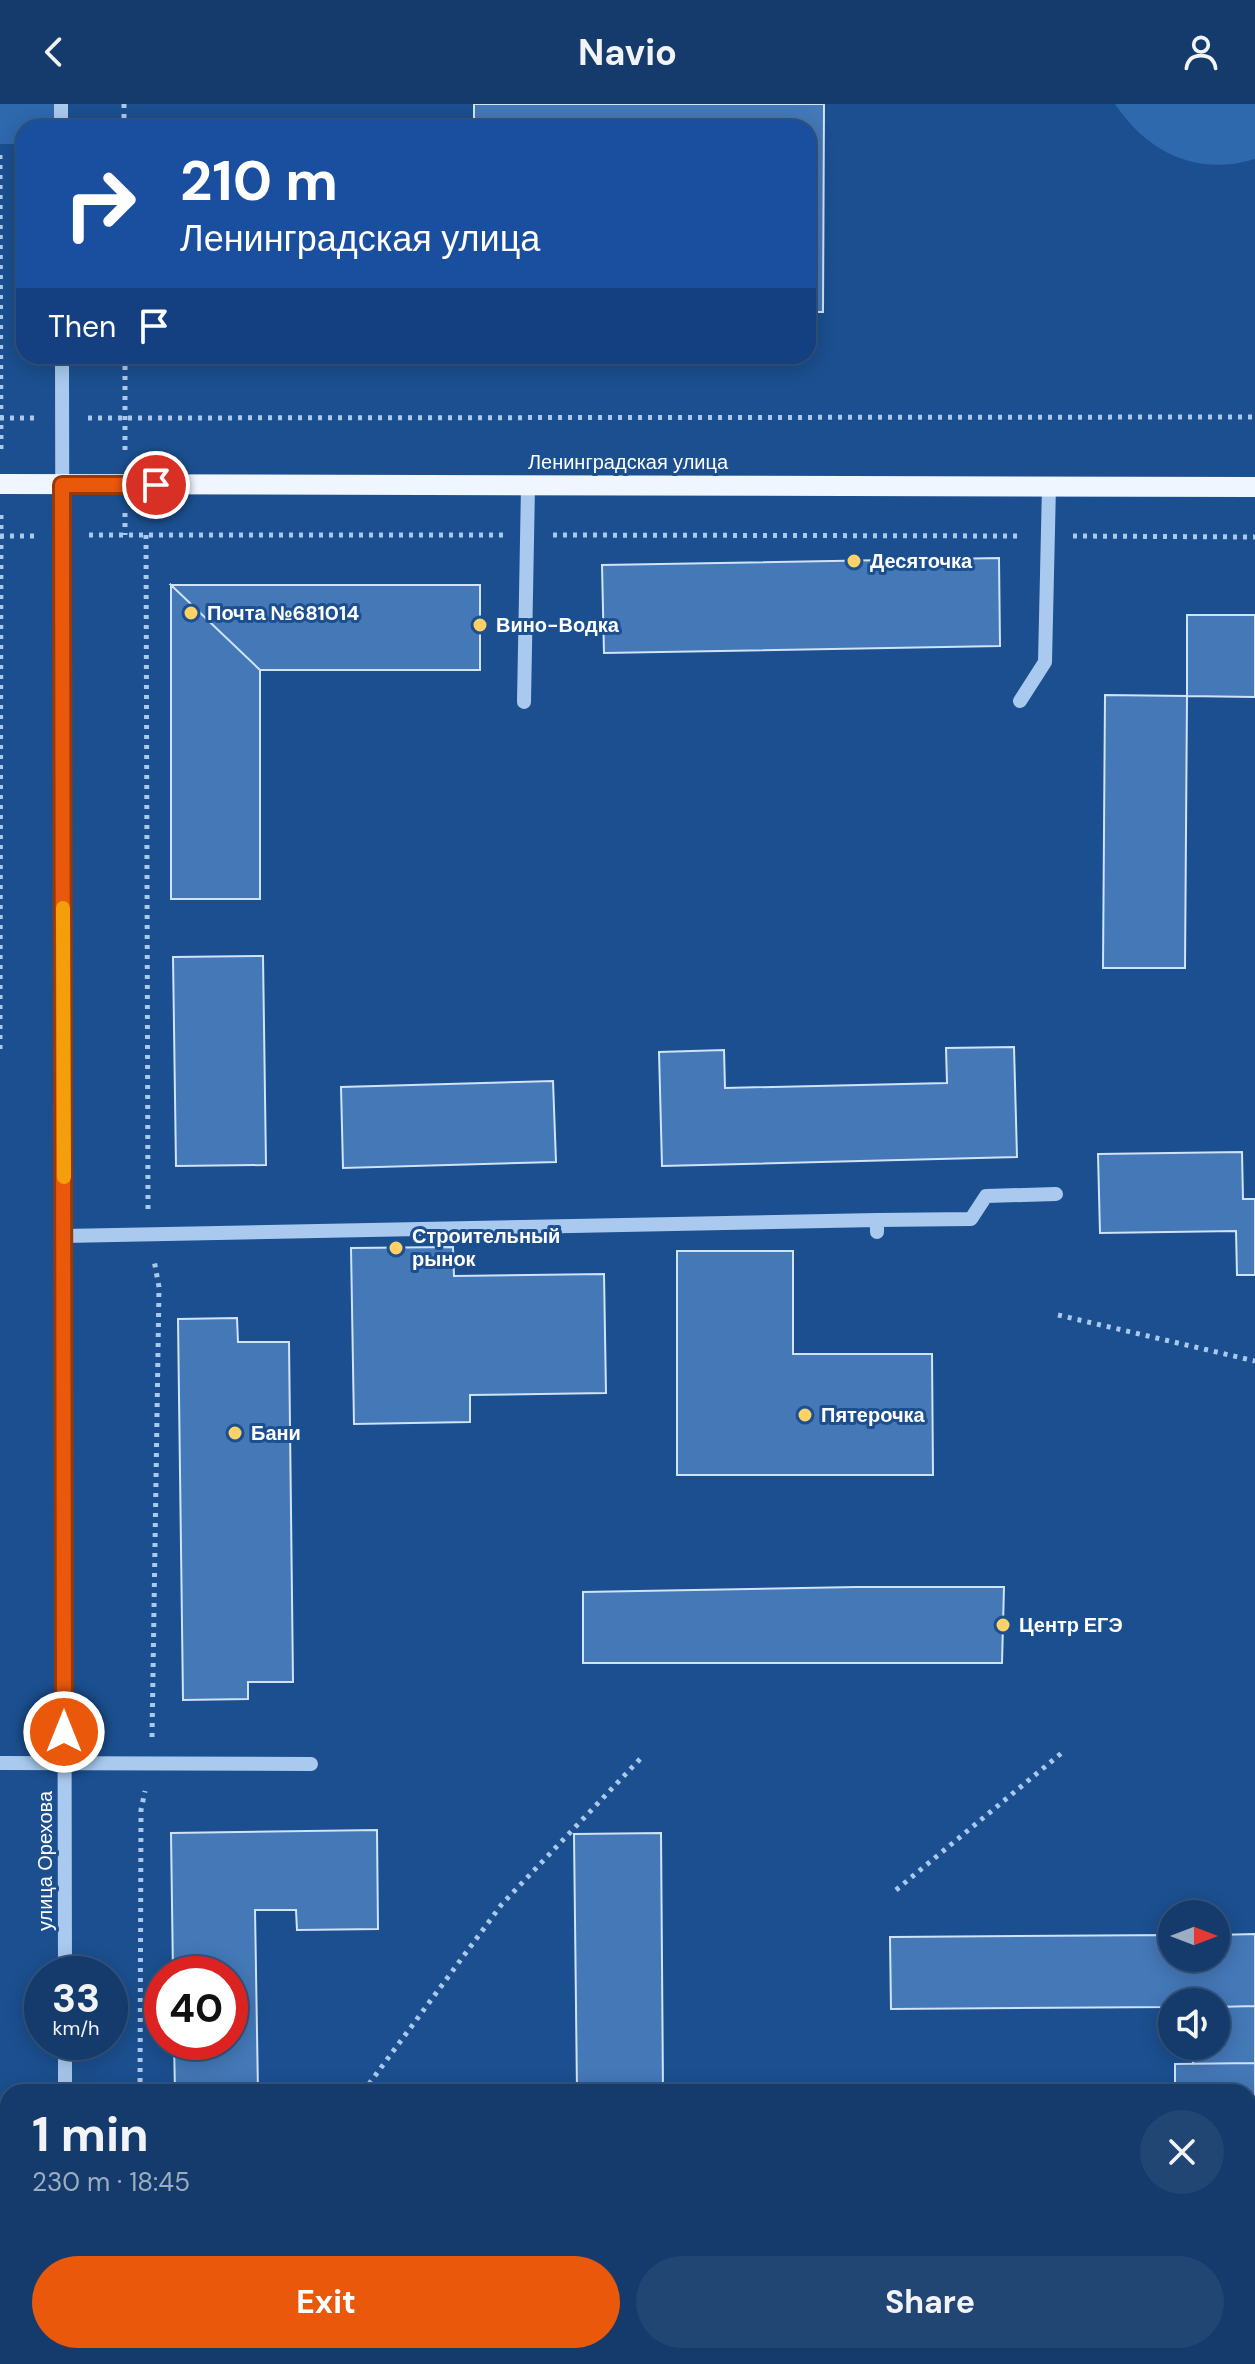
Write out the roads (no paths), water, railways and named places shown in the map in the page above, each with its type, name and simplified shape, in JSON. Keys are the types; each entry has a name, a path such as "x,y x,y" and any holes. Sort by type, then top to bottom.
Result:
{"main road":[{"name":"Ленинградская улица","path":"0,484 1255,487"}],"street":[{"name":"улица Орехова","path":"62,364 65,1956"},
{"path":"524,702 528,486"},
{"path":"1020,701 1045,662 1049,486"},
{"path":"64,1236 308,1230 877,1226 971,1219 986,1196 1056,1194"},
{"path":"0,1763 311,1764"},
{"path":"65,2060 65,2084"}],"place":[{"name":"Десяточка","path":"854,561"},
{"name":"Почта №681014","path":"191,613"},
{"name":"Вино-Водка","path":"480,625"},
{"name":"Строительный рынок","path":"396,1248"},
{"name":"Пятерочка","path":"805,1415"},
{"name":"Бани","path":"235,1433"},
{"name":"Центр ЕГЭ","path":"1003,1625"}]}
